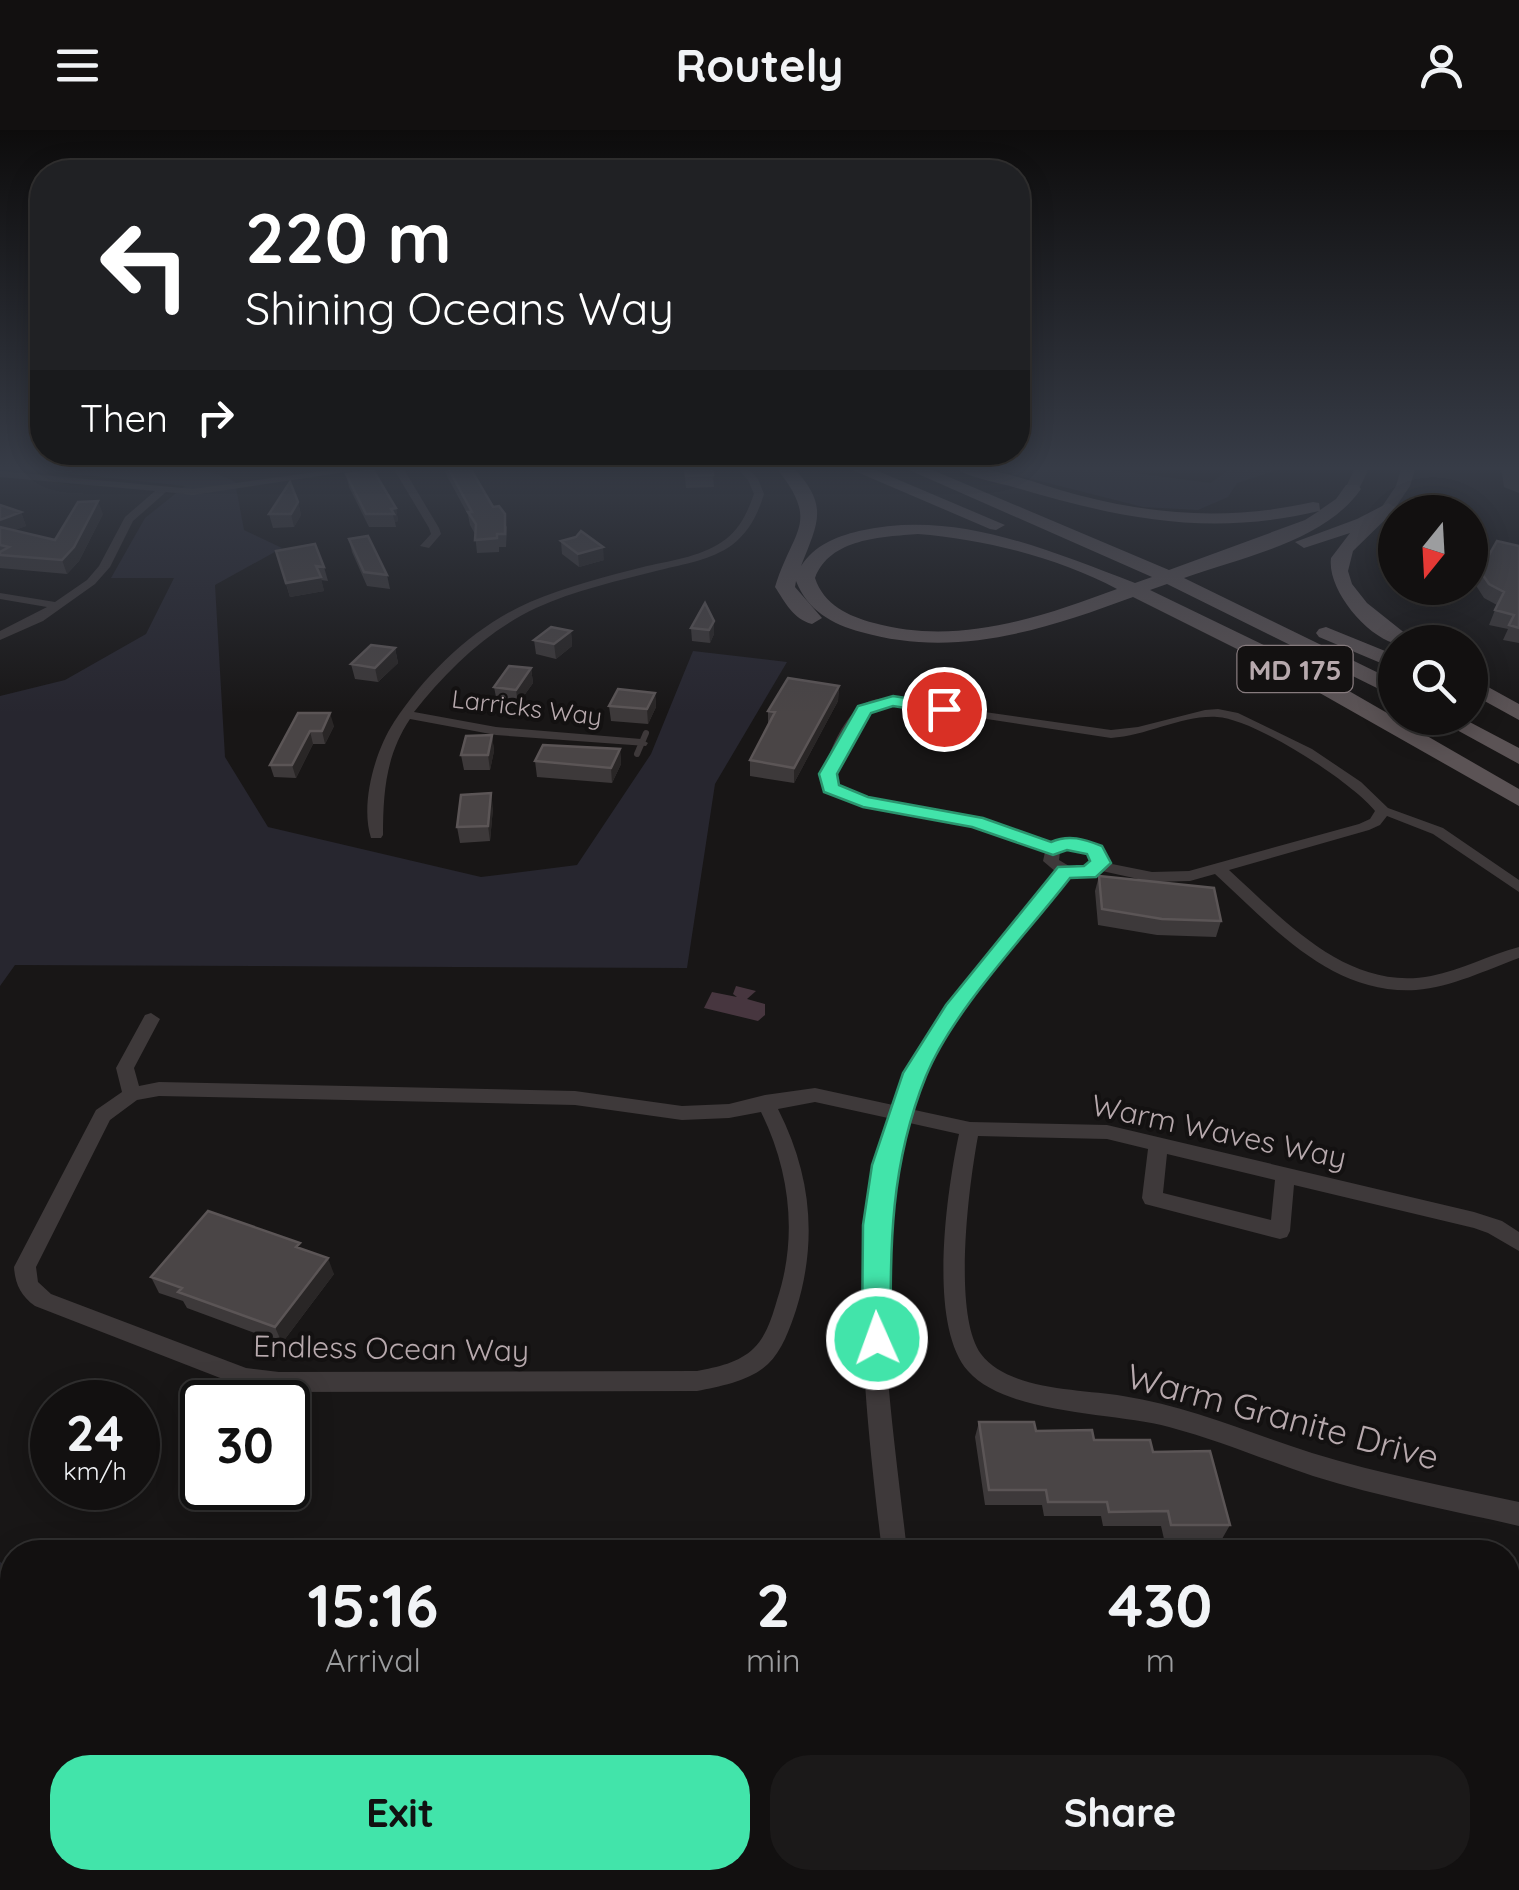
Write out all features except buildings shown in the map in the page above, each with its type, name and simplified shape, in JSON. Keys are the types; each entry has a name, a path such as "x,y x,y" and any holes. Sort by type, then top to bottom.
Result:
{"main road":[{"path":"800,548 789,567 785,587 798,606 822,626 870,642 914,650 993,647 1065,630 1293,548"},
{"path":"831,548 820,555 805,578 814,600 861,626 924,638 994,634 1050,621 1246,548"},
{"path":"1023,548 1115,581"},
{"name":"MD 175","path":"1047,548 1289,666 1378,717"},
{"name":"MD 175","path":"1111,548 1222,596 1378,681"},
{"path":"1345,548 1339,572 1348,592 1384,625"},
{"path":"1222,596 1378,656"},
{"path":"1488,696 1519,716"},
{"path":"1488,704 1519,716"},
{"path":"1409,735 1519,813"},
{"name":"MD 175","path":"1410,735 1519,799"},
{"path":"1478,735 1519,757"}],"street":[{"path":"0,636 60,606 98,575 113,548"},
{"path":"376,835 381,765 406,714 454,661 523,609 719,548"},
{"path":"0,596 60,606"},
{"path":"1053,850 976,822 846,798 830,788 828,774 858,714 880,702 906,703 1111,734 1140,733 1221,713 1255,722 1363,788 1383,811 1420,820 1519,887"},
{"name":"Larricks Way","path":"406,714 496,730 641,743"},
{"path":"1099,866 1100,855 1086,846 1062,844 1053,850 1050,861 1065,872 1088,873 1099,866 1152,878 1220,870 1364,827 1375,822 1383,811"},
{"path":"1220,870 1322,960 1354,974 1417,984 1519,952"},
{"path":"893,1540 878,1369 875,1279 876,1225 885,1165 915,1073 954,1010 1065,872"},
{"path":"150,1020 125,1068 132,1094 159,1089 575,1098 682,1114 729,1112 815,1095 900,1111"},
{"name":"Endless Ocean Way","path":"132,1094 115,1104 96,1128 26,1267 31,1292 219,1370 280,1382 696,1381 756,1361 768,1349 788,1304 797,1272 801,1232 792,1161 765,1102"},
{"name":"Warm Waves Way","path":"900,1111 970,1129 1078,1130 1158,1144 1474,1220 1519,1244"},
{"name":"Warm Granite Drive","path":"970,1129 959,1185 956,1277 967,1352 988,1376 1037,1392 1185,1419 1331,1470 1519,1514"},
{"path":"1158,1144 1152,1198 1280,1231 1284,1175"}],"shaded area":[{"path":"128,548 282,548 215,585 225,757 268,827 481,877 577,865 651,754 693,651 787,662 715,784 687,968 15,965 0,986 0,696 65,680 146,634 174,578 111,578"},
{"path":"736,986 756,991 747,999 765,1004 765,1015 758,1021 704,1008 712,992 737,997 733,994"}],"route":[{"path":"877,1339 876,1225 885,1165 915,1073 954,1010 1065,872 1088,873 1101,863 1095,850 1078,844 1062,844 1053,850 976,822 863,802 830,788 828,774 864,709 893,701 944,709"}]}
